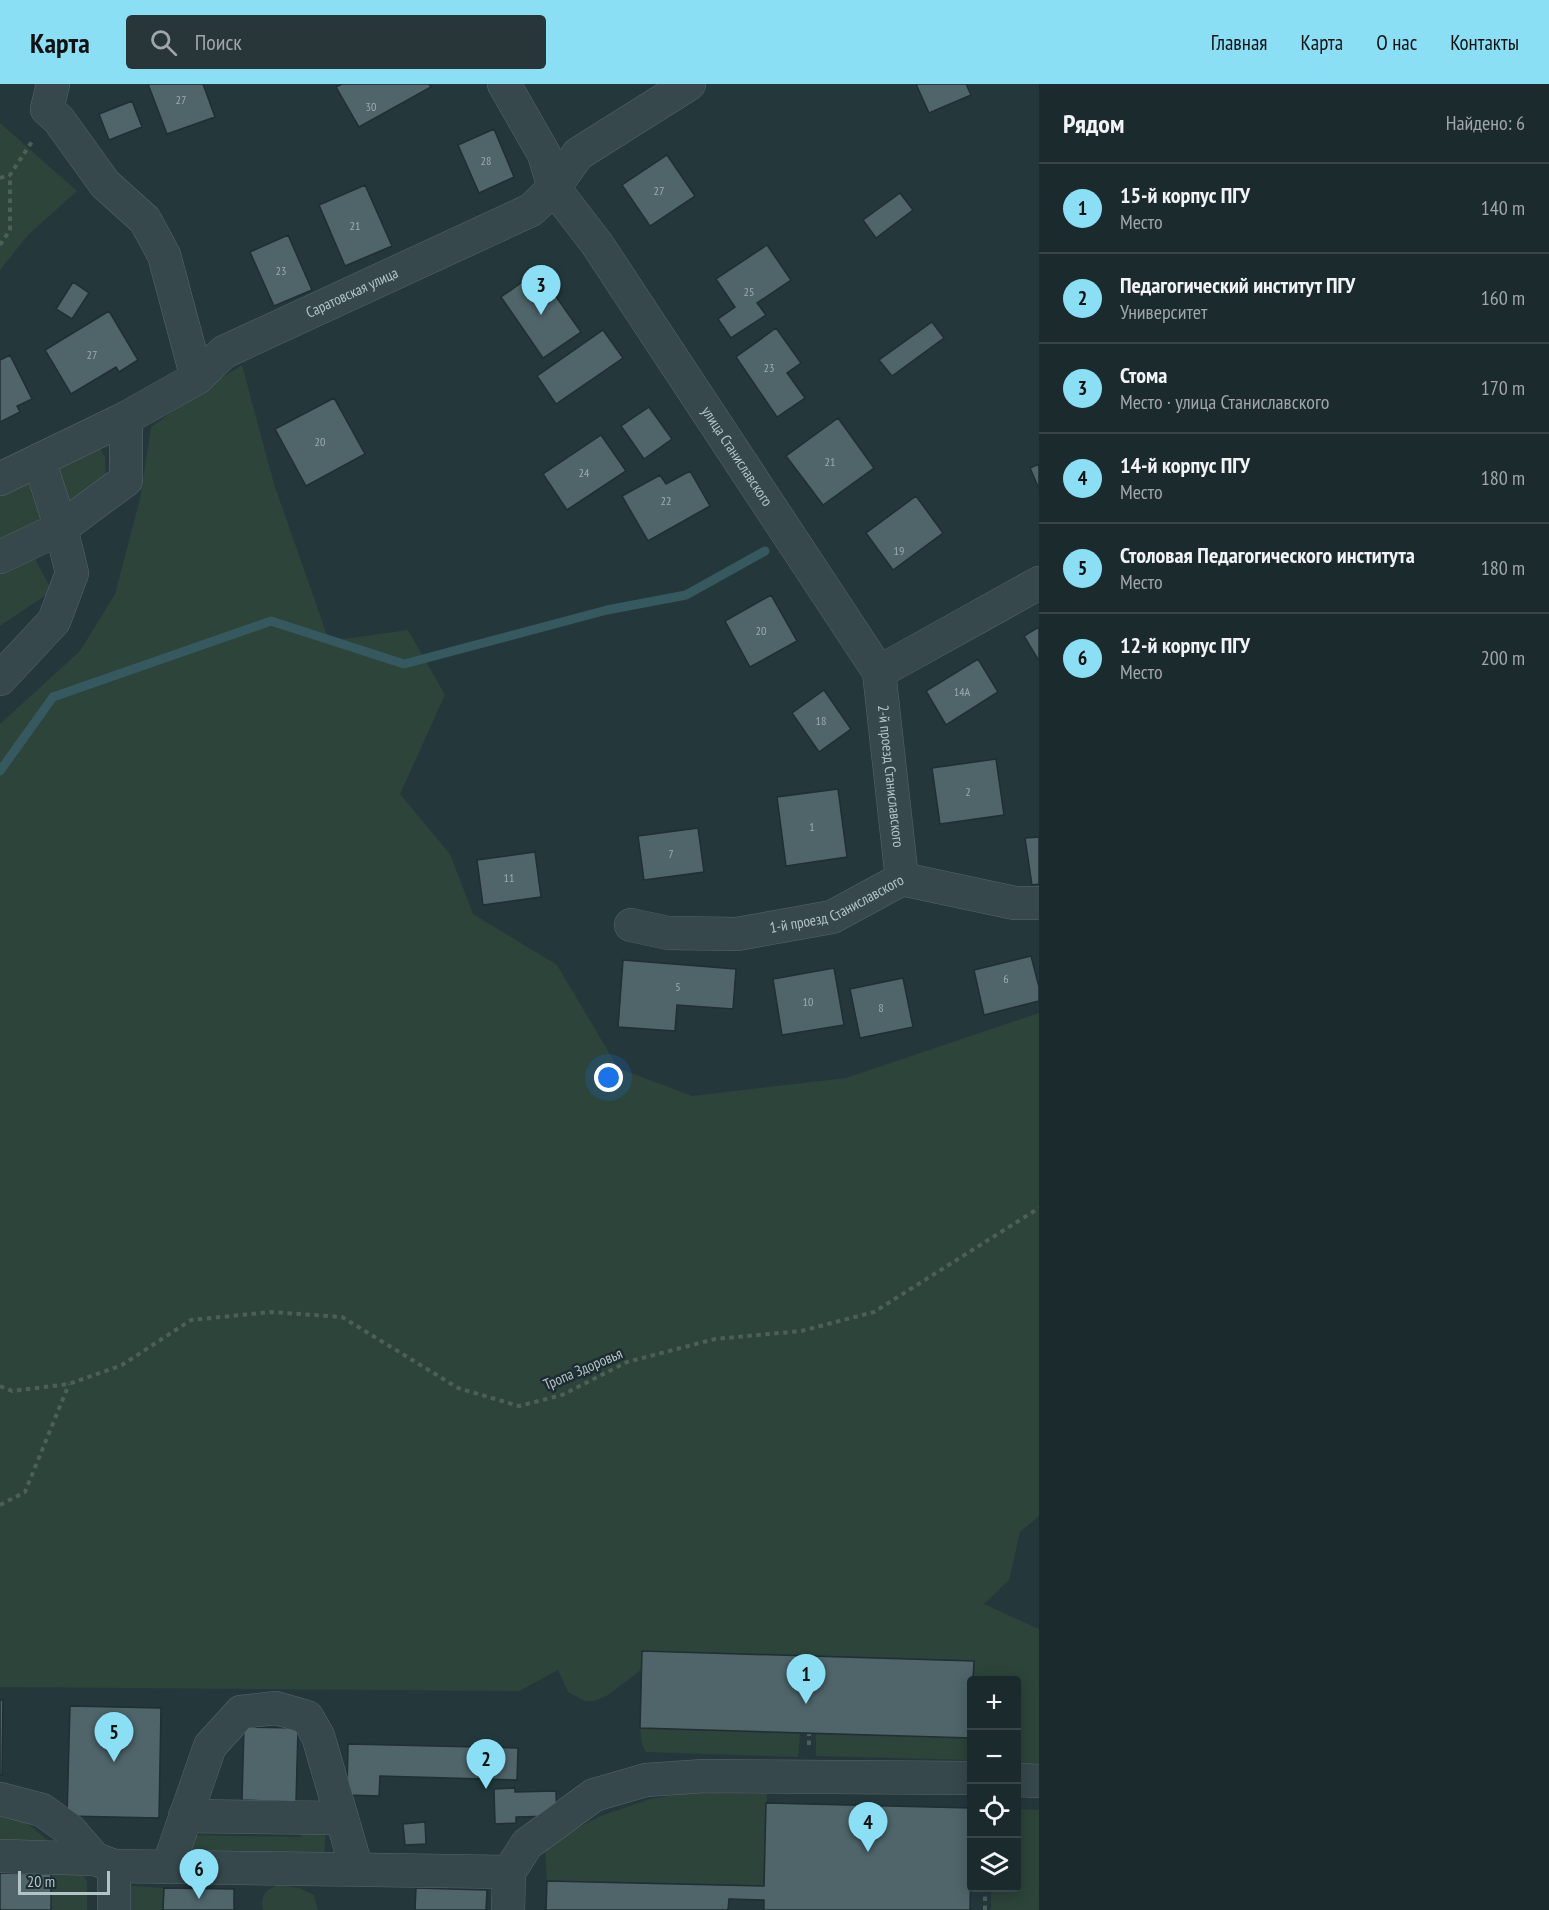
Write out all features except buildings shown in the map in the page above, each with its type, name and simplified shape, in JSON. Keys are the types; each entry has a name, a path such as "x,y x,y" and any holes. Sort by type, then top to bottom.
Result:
{"street":[{"name":"улица Станиславского","path":"504,84 544,154 554,188 597,244 879,672"},
{"name":"Саратовская улица","path":"0,480 126,418 197,378 224,352 531,210 554,188 578,154 689,84"},
{"path":"50,97 59,120 105,184 145,220 164,255 197,378"},
{"path":"0,557 61,528 126,480 126,418"},
{"path":"0,679 54,621 72,573 61,528 39,460"},
{"path":"879,672 1039,583"},
{"name":"2-й проезд Станиславского","path":"879,672 902,879"},
{"name":"1-й проезд Станиславского","path":"631,925 668,933 737,934 832,917 902,879 1015,903 1039,903"},
{"path":"168,1867 210,1746 241,1712 276,1708 307,1717 318,1736 357,1870"},
{"path":"508,1910 509,1872 527,1844 594,1795 646,1780 704,1776 967,1778"},
{"path":"1021,1780 1039,1781"},
{"path":"0,1799 42,1810 70,1830 105,1862 114,1910"},
{"path":"185,1816 342,1818"},
{"path":"0,1856 168,1867 509,1872"}],"path":[{"path":"0,245 10,230 10,175 29,148 50,97"},
{"path":"0,178 10,175"},
{"name":"Тропа Здоровья","path":"0,1386 12,1391 69,1384 122,1365 191,1320 272,1312 342,1317 458,1388 519,1406 562,1395 627,1362 715,1339 801,1331 874,1312 1039,1208"},
{"path":"0,1505 25,1492 69,1384"},
{"path":"985,1910 986,1892"}],"green space":[{"path":"0,123 77,191 28,235 0,270"},
{"path":"242,365 274,484 329,641 408,630 445,695 400,794 450,854 473,914 557,965 618,1068 692,1096 846,1078 1039,1013 1039,1516 1020,1532 1009,1580 984,1604 1039,1629 1039,1770 1021,1769 1021,1676 973,1676 974,1662 642,1669 608,1695 594,1701 585,1701 568,1692 558,1670 519,1691 0,1687 0,724 80,651 115,594 140,499 151,427"},
{"path":"96,441 105,457 106,481 66,504 55,462"},
{"path":"26,477 42,522 0,543 0,490"},
{"path":"33,555 52,591 0,626 0,570"},
{"path":"640,1728 800,1733 798,1757 646,1752 642,1744"},
{"path":"816,1734 967,1738 967,1760 816,1756"},
{"path":"687,1793 767,1794 764,1886 547,1881 545,1846 598,1817 650,1799"},
{"path":"1021,1809 1039,1810 1039,1910 991,1910 991,1892 1021,1892"},
{"path":"0,1815 21,1818 46,1839 53,1850 0,1848"},
{"path":"326,1823 324,1858 204,1854 190,1849 186,1835 301,1837 304,1824"},
{"path":"0,1866 82,1872 87,1882 87,1910 51,1910 51,1874 1,1873 0,1886"},
{"path":"121,1885 164,1888 163,1910 121,1910"},
{"path":"278,1885 299,1888 314,1895 318,1910 263,1910 264,1894"}],"waterway":[{"path":"0,771 53,697 271,621 404,664 607,610 686,595 765,551"}],"place":[{"name":"Стома","path":"541,315"},
{"name":"15-й корпус ПГУ","path":"806,1704"},
{"name":"Столовая Педагогического института","path":"114,1762"},
{"name":"Педагогический институт ПГУ","path":"486,1789"},
{"name":"14-й корпус ПГУ","path":"868,1852"},
{"name":"12-й корпус ПГУ","path":"199,1899"}]}
